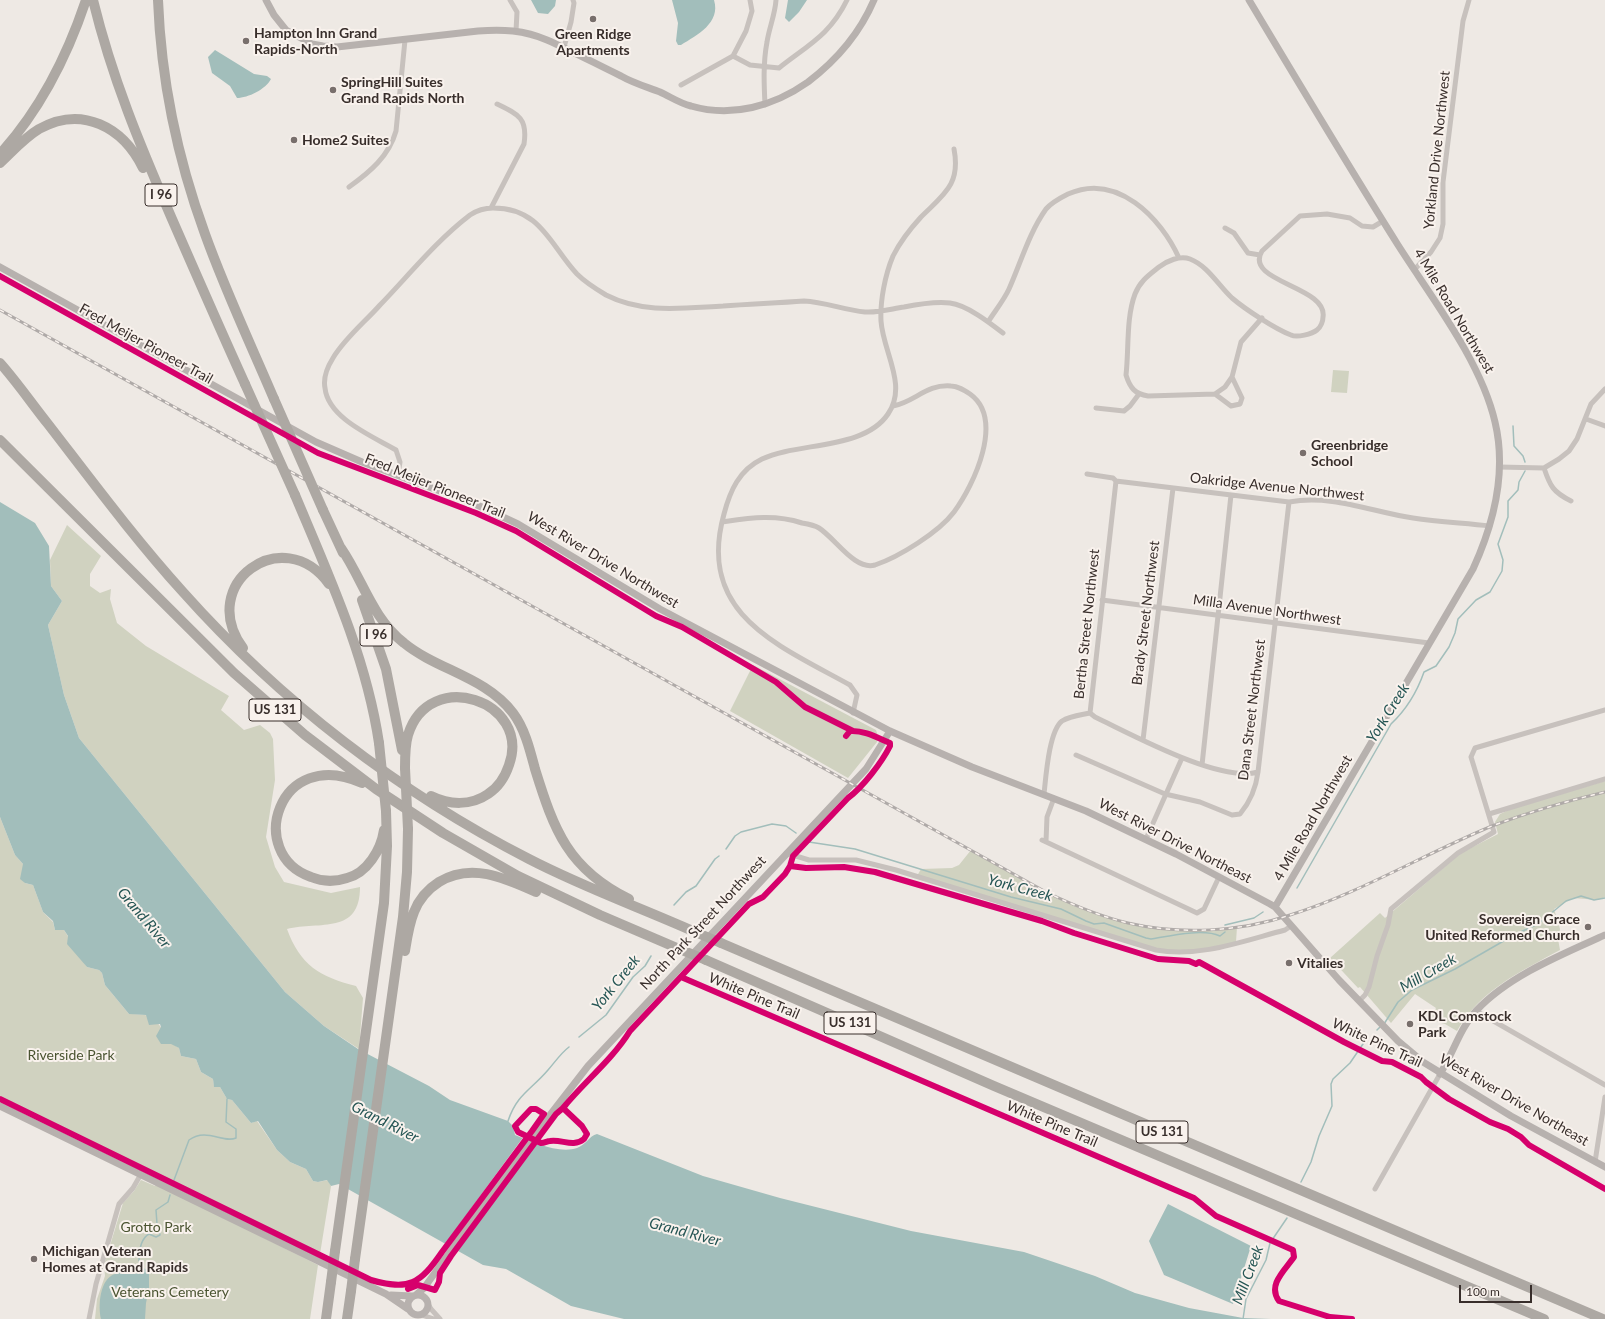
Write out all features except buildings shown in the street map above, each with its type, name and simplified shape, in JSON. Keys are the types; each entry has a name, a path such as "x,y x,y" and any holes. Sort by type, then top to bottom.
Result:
{"highway":[{"path":"0,154 24,125 60,68 86,0"},
{"name":"I 96","path":"93,0 104,46 121,98 178,234 295,495 342,608 355,642 368,688 379,743 386,815 387,846 384,903 326,1319"},
{"name":"I 96","path":"158,0 166,79 187,178 204,233 218,270 274,399 341,548 373,629 386,669 393,698 405,768 408,829 405,902 347,1319"},
{"path":"0,164 31,135 56,122 80,120 103,126 120,136 130,145 178,234"},
{"name":"US 131","path":"0,363 144,547 183,593 253,663 338,736 390,775 483,834 528,859 589,888 1602,1319"},
{"name":"US 131","path":"0,440 234,673 305,735 376,789 477,853 518,876 600,915 994,1086 1544,1319"},
{"path":"341,548 354,567 372,607 382,622 393,634 417,651 491,691 513,713 528,742 550,817 569,851 582,866 608,887 691,931"},
{"path":"253,663 234,635 229,616 229,602 233,590 238,581 252,567 274,558 287,558 309,565 324,578 342,608"},
{"path":"390,775 444,801 456,803 475,801 492,791 505,775 512,752 509,732 499,715 482,702 466,697 442,699 427,707 412,724 407,739 405,768"},
{"path":"376,789 340,775 323,774 308,778 296,785 281,804 276,819 276,834 281,851 289,864 303,874 320,881 348,878 365,868 377,851 383,837 386,815"},
{"path":"390,1011 398,983 410,925 416,907 421,898 434,885 449,876 463,872 488,874 571,906 600,915"}],"main road":[{"path":"266,0 274,15 286,30 312,44 337,47 498,29 534,34 564,47 622,77 691,106 708,110 747,110 765,105 799,88 832,62 852,40 867,16 874,0"},
{"name":"4 Mile Road Northwest","path":"1249,0 1383,221 1478,372 1495,423 1499,467 1497,494 1490,526 1473,569 1275,908"},
{"name":"West River Drive Northwest","path":"0,267 316,442 475,504 518,524 660,609 890,731"},
{"name":"West River Drive Northeast","path":"890,731 978,770 1054,798 1146,839 1275,908 1360,1000 1414,1055 1440,1074 1511,1116 1605,1167"},
{"name":"North Park Street Northwest","path":"414,1296 424,1288 446,1254 588,1066 786,853 866,770 890,731"},
{"path":"1440,1074 1476,1011 1491,997 1526,975 1572,950 1605,935"},
{"path":"0,1106 386,1294 409,1313 420,1316 427,1310 431,1277"},
{"path":"386,1294 422,1296 428,1302"},
{"path":"409,1313 407,1304 414,1296"}],"street":[{"path":"510,0 517,12 516,31"},
{"path":"564,47 571,22 573,0"},
{"path":"681,85 733,56 752,12 750,0"},
{"path":"765,105 764,65 767,41 776,10 776,0"},
{"path":"733,56 750,65 764,65 779,68 827,32 839,17 847,0"},
{"name":"Yorkland Drive Northwest","path":"1414,270 1431,252 1440,238 1443,224 1443,182 1463,21 1469,0"},
{"path":"349,187 380,161 393,141 396,131 405,40"},
{"path":"491,208 524,144 525,136 524,124 520,117 497,104"},
{"path":"853,712 857,695 850,685 778,645 750,624 734,606 725,588 720,573 718,554 722,522 730,493 747,468 774,454 848,439 866,432 887,416 893,406 896,384 893,366 884,338 881,311 885,280 893,256 904,237 921,217 942,199 950,188 955,175 956,161 954,149"},
{"path":"988,322 1008,291 1030,237 1047,209 1058,199 1075,191 1091,188 1107,190 1133,200 1160,227 1172,242 1179,258"},
{"path":"398,475 400,462 396,450 344,418 332,406 324,385 329,366 347,341 439,242 471,214 491,208 505,209 521,213 533,220 543,229 577,274 591,286 606,295 637,306 653,309 804,301 821,302 865,312 940,302 952,303 988,322 1003,333"},
{"path":"1262,318 1241,342 1232,376 1225,387 1215,394 1148,396 1139,394 1128,383 1126,375 1132,309 1135,294 1140,282 1164,264 1179,258 1189,259 1204,267 1232,298 1262,318 1292,336 1304,335 1318,330 1324,313 1321,305 1309,295 1265,272 1260,264 1260,255 1271,242 1285,232 1300,216 1327,214 1350,218 1362,226 1373,227 1383,221"},
{"path":"1225,228 1234,233 1248,253 1260,255"},
{"path":"1215,394 1231,406 1240,404 1242,398 1232,376"},
{"path":"722,522 772,517 790,519 817,527 828,534 856,562 863,565 873,566 896,557 941,525 954,512 976,476 981,460 985,430 984,414 979,403 972,396 952,386 937,386 922,392 904,404 893,406"},
{"path":"1499,467 1544,468 1569,451 1577,439 1591,404 1605,389"},
{"path":"1096,408 1124,411 1139,394"},
{"path":"1586,419 1605,426"},
{"path":"1544,468 1551,487 1560,496 1571,501"},
{"name":"Oakridge Avenue Northwest","path":"1087,474 1113,478 1116,481 1289,502 1310,500 1328,501 1365,506 1413,518 1490,526"},
{"name":"Bertha Street Northwest","path":"1044,794 1047,767 1057,726 1069,717 1090,713 1116,481"},
{"name":"Brady Street Northwest","path":"1143,740 1173,488"},
{"path":"1202,765 1231,495"},
{"name":"Dana Street Northwest","path":"1076,755 1165,794 1200,802 1236,816 1240,814 1250,800 1258,772 1289,502"},
{"name":"Milla Avenue Northwest","path":"1102,600 1276,622 1318,630 1429,643"},
{"path":"1360,1000 1366,995 1369,987 1377,956 1388,925 1390,909 1458,853 1494,832 1472,761 1472,752 1479,746 1605,710"},
{"path":"1090,713 1094,717 1182,758 1215,769 1247,774 1258,772"},
{"path":"1146,839 1182,758"},
{"path":"1489,814 1605,779"},
{"path":"1054,798 1047,817 1044,840 1194,912 1200,913 1204,909 1219,877"},
{"path":"786,853 809,860 856,860 883,866 1170,953 1183,954 1205,950 1285,930 1291,926"},
{"path":"1476,1011 1605,1084"},
{"path":"1375,1189 1440,1074"},
{"path":"1595,1162 1605,1097"},
{"path":"89,1319 96,1284 120,1204 133,1188 141,1174"},
{"path":"428,1302 430,1309 440,1319"},
{"path":"420,1316 434,1319"}],"green space":[{"path":"1333,370 1349,371 1347,393 1331,392"},
{"path":"67,525 101,556 90,574 90,586 100,593 111,589 110,599 117,623 146,646 229,696 221,710 244,730 260,725 270,733 273,739 275,780 266,837 275,867 284,882 331,893 360,887 358,902 353,913 346,919 325,925 287,929 298,952 313,968 322,974 356,986 363,998 359,1049 324,1026 285,992 79,738 64,695 48,625 62,601 51,586 50,560"},
{"path":"753,665 876,730 878,736 877,742 848,778 730,711"},
{"path":"1605,781 1605,897 1598,900 1573,898 1554,909 1560,929 1558,939 1560,950 1516,974 1489,993 1466,1017 1457,1031 1445,1024 1429,1020 1436,1008 1415,994 1391,1023 1360,987 1358,988 1330,958 1380,913 1385,918 1461,853 1498,834 1495,822 1500,814 1511,809"},
{"name":"Riverside Park","path":"0,817 15,855 23,864 25,883 33,885 43,912 53,922 55,930 64,930 87,967 99,970 102,973 105,985 129,1014 139,1014 151,1017 170,1040 179,1048 181,1056 196,1059 201,1072 213,1079 214,1086 220,1087 227,1099 232,1100 251,1123 257,1121 277,1150 290,1162 306,1169 313,1181 318,1182 328,1180 331,1186 320,1254 288,1240 0,1100"},
{"path":"971,850 1039,889 1082,909 1120,920 1158,927 1197,930 1237,927 1236,942 1205,950 1170,953 917,876 921,869 952,868 959,865"},
{"name":"Grotto Park","path":"141,1180 155,1186 157,1184 318,1265 310,1319 95,1319 97,1299 105,1276 104,1265 123,1203 134,1191"}],"water":[{"path":"531,0 556,0 555,6 548,14 538,13"},
{"path":"672,0 714,0 715,8 711,22 694,37 681,45 678,45 676,41 678,23"},
{"path":"788,0 807,0 799,12 789,22 785,18"},
{"path":"215,50 254,74 267,76 271,79 269,83 256,92 241,98 237,98 230,86 212,73 208,57"},
{"name":"Grand River","path":"0,502 35,523 49,546 51,586 62,601 48,625 64,695 79,738 285,992 324,1026 358,1049 429,1086 450,1100 508,1121 513,1126 515,1135 529,1141 554,1148 570,1149 583,1145 597,1134 703,1176 780,1198 911,1231 1024,1252 1095,1276 1135,1293 1189,1308 1243,1318 1271,1319 624,1319 571,1306 506,1269 483,1265 339,1184 331,1186 327,1180 318,1182 313,1181 306,1169 290,1162 277,1150 258,1121 251,1123 232,1100 227,1099 220,1087 214,1087 213,1079 201,1072 196,1059 181,1056 179,1048 171,1044 161,1044 156,1036 161,1027 160,1024 149,1025 146,1015 129,1014 105,985 102,973 99,970 87,967 67,944 68,936 64,930 55,930 53,921 43,912 33,885 25,883 20,879 23,864 15,855 0,817"},
{"path":"1168,1204 1251,1246 1233,1304 1164,1275 1149,1241"},
{"path":"142,1267 149,1271 149,1289 145,1319 101,1319 101,1295 107,1279 117,1273"}],"pier":[{"path":"524,1136 538,1142 457,1252 445,1244"}],"waterway":[{"name":"York Creek","path":"1513,426 1514,446 1523,456 1525,462"},
{"name":"York Creek","path":"1297,888 1391,724 1411,700 1424,672 1436,666 1449,647 1455,633 1458,619 1476,600 1490,592 1502,571 1503,560 1498,544 1508,517 1508,501 1518,490 1519,482 1525,471"},
{"name":"York Creek","path":"726,849 735,836 741,832 772,824 786,826 796,833"},
{"name":"York Creek","path":"809,842 855,849 1011,897 1061,909 1094,924 1104,923 1146,938 1151,939 1195,933 1220,936 1225,932"},
{"name":"York Creek","path":"674,905 686,892 696,886 715,859 719,856"},
{"name":"Mill Creek","path":"1384,1024 1398,1002 1412,990 1455,969 1514,935 1538,924 1566,901 1581,896 1594,900 1605,898"},
{"name":"York Creek","path":"1225,925 1254,918 1263,912"},
{"name":"York Creek","path":"579,1037 606,1015 633,977 645,966 651,956"},
{"name":"Mill Creek","path":"1377,1030 1381,1026"},
{"name":"Mill Creek","path":"1301,1182 1311,1162 1319,1136 1332,1106 1331,1084 1333,1079 1350,1063 1365,1041"},
{"name":"York Creek","path":"508,1121 520,1098 542,1077 569,1047"},
{"path":"174,1180 189,1140 196,1136 202,1135 226,1139 236,1138 236,1129 226,1122 227,1099"},
{"path":"139,1261 140,1249 146,1236 149,1234 156,1237 160,1235 157,1224 156,1210 168,1202 170,1195"},
{"name":"Mill Creek","path":"1243,1319 1246,1299 1266,1260 1270,1243 1287,1218"}],"railway":[{"path":"0,310 1046,892 1086,910 1107,917 1148,927 1189,930 1230,928 1271,921 1342,896 1492,826 1548,807 1605,792"}],"cycle path":[{"name":"Fred Meijer Pioneer Trail","path":"0,276 318,453 476,513 516,531 656,616 682,627 776,682 805,707 853,731"},
{"path":"0,1099 371,1280 395,1285 412,1282 420,1278 434,1263 442,1252 532,1131 544,1114 536,1109 531,1109 515,1126 518,1132 541,1143 549,1141 576,1143 584,1139 587,1134 582,1126 563,1108 615,1052 630,1031 749,904 763,897 785,874 790,866 793,856 866,781 890,746 890,743 860,732 850,731 846,736"},
{"name":"White Pine Trail","path":"790,866 806,868 844,867 875,872 1042,921 1074,933 1158,959 1189,961 1196,964 1199,962 1344,1042 1382,1061 1392,1062 1421,1077 1449,1099 1490,1122 1508,1129 1521,1137 1529,1145 1605,1189"},
{"name":"White Pine Trail","path":"681,977 1194,1198 1216,1216 1293,1250 1294,1257 1282,1272 1276,1283 1275,1289 1279,1301 1330,1317 1352,1319"},
{"path":"408,1289 418,1285 435,1290 439,1282 440,1273 451,1256 556,1114 563,1108"}],"place":[{"name":"Green Ridge Apartments","path":"593,19"},
{"name":"Hampton Inn Grand Rapids-North","path":"246,41"},
{"name":"SpringHill Suites Grand Rapids North","path":"333,90"},
{"name":"Home2 Suites","path":"294,140"},
{"name":"Greenbridge School","path":"1303,453"},
{"name":"Sovereign Grace United Reformed Church","path":"1588,927"},
{"name":"Vitalies","path":"1289,963"},
{"name":"KDL Comstock Park","path":"1410,1024"},
{"name":"Michigan Veteran Homes at Grand Rapids","path":"34,1259"}],"park label":[{"name":"Veterans Cemetery","path":"170,1292"}]}
